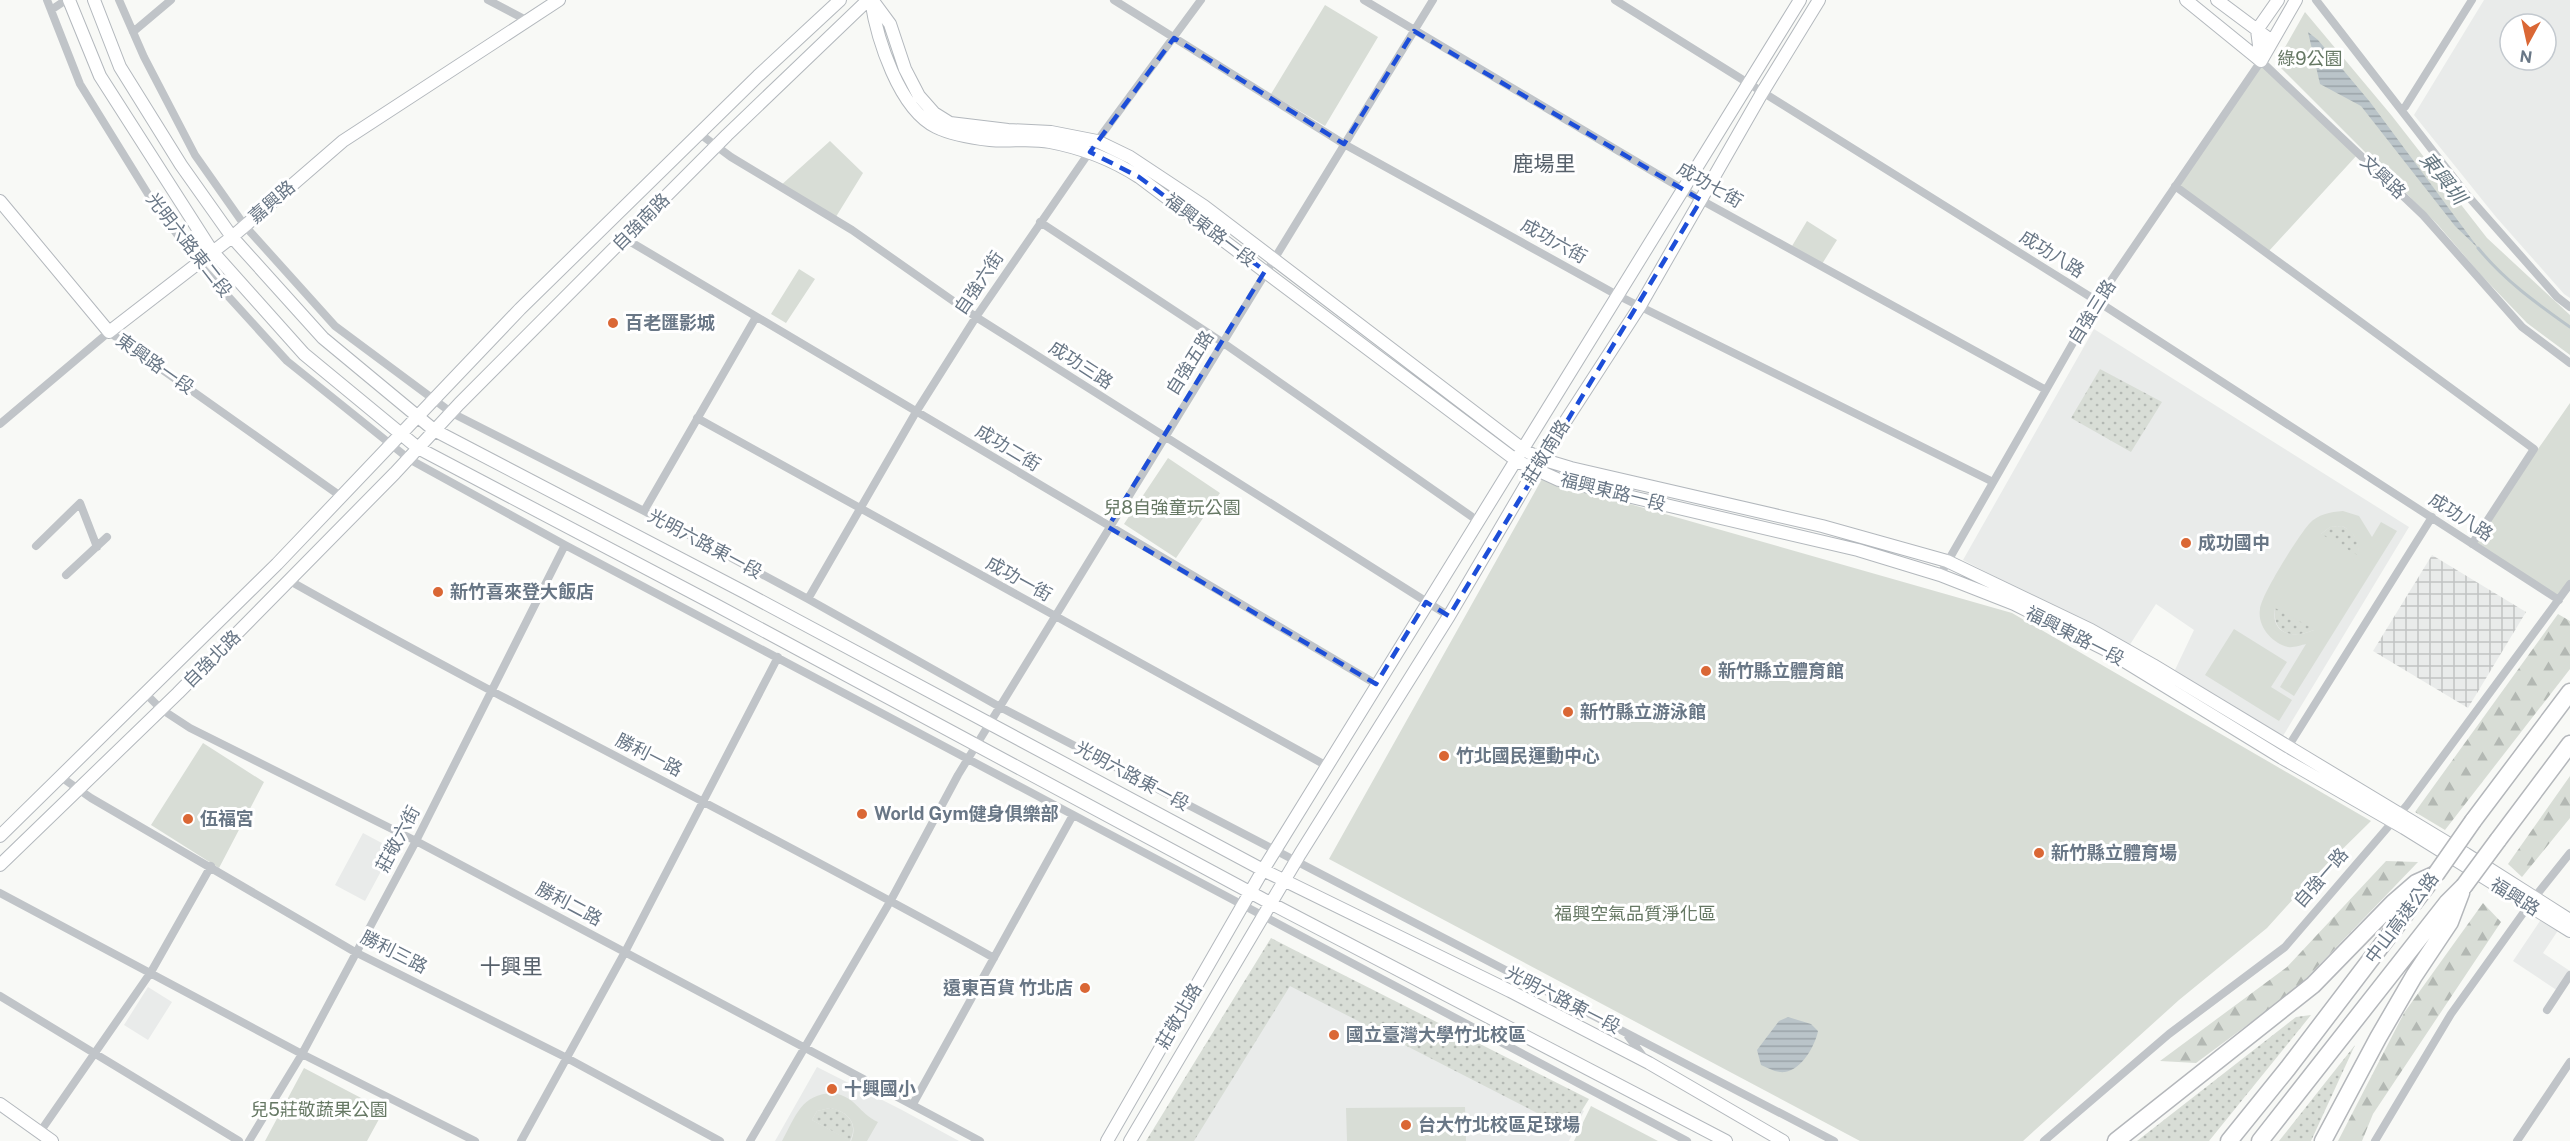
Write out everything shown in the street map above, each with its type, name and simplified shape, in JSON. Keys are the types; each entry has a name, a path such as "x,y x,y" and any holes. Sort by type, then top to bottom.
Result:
{"highway":[{"name":"中山高速公路","path":"2229,1141 2288,1068 2436,874 2570,692"},
{"name":"中山高速公路","path":"2260,1141 2447,903 2464,886 2570,744"},
{"path":"2116,1141 2313,985 2393,903 2416,883 2436,874"},
{"path":"2323,1141 2384,1028 2450,922 2464,886"}],"street":[{"name":"光明六路東二段","path":"47,0 80,84 148,194 197,262 286,361 390,446"},
{"name":"光明六路東二段","path":"68,0 100,76 212,251 304,354 401,433"},
{"path":"51,10 68,0"},
{"path":"93,0 120,67 181,165 232,237 323,338 418,417"},
{"path":"119,0 195,155 245,226 335,326 435,400"},
{"path":"133,32 171,0"},
{"path":"488,0 528,21"},
{"name":"嘉興路","path":"0,424 109,332 232,237 343,141 559,0"},
{"name":"自強南路","path":"401,433 520,309 840,0"},
{"name":"自強南路","path":"418,448 716,146 870,0"},
{"name":"福興東路一段","path":"870,0 890,24 905,69 919,96 934,113 950,123 1008,130 1051,132 1098,141 1130,157 1204,206 1524,450 1541,459 1571,468 1822,526 1947,561 2091,630 2153,665 2288,747 2463,859"},
{"name":"福興東路一段","path":"870,0 876,27 894,76 921,117 936,127 969,137 990,140 1048,141 1090,152 1115,162 1139,177 1517,461 1534,471 1559,480 1852,549 1940,574 2013,604 2106,650 2282,758 2396,818"},
{"name":"成功六街","path":"1114,0 1344,144 1617,295 1993,482"},
{"name":"自強六街","path":"808,599 916,412 976,317 1040,222 1201,0"},
{"name":"成功七街","path":"1364,0 1701,200 2046,390"},
{"name":"自強五路","path":"750,1141 891,900 958,775 1163,437 1433,0"},
{"name":"成功八路","path":"1615,0 2097,301 2559,600"},
{"name":"莊敬南路","path":"1250,891 1426,602 1524,450 1800,0"},
{"name":"莊敬南路","path":"1272,904 1449,616 1541,459 1640,306 1762,93 1819,0"},
{"name":"文興路","path":"2186,0 2261,61 2423,215 2522,327 2570,363"},
{"path":"2217,0 2272,40"},
{"path":"2261,61 2257,30 2278,0"},
{"name":"自強三路","path":"1940,574 2097,301 2261,61 2296,0"},
{"path":"2316,0 2467,195 2557,297 2570,307"},
{"path":"2401,109 2405,107 2472,0"},
{"name":"成功三路","path":"699,134 852,230 976,317 1449,616"},
{"path":"2175,186 2534,449 2472,544"},
{"name":"東興路一段","path":"0,201 109,332 339,495"},
{"path":"1040,222 1222,342 1478,521"},
{"name":"成功二街","path":"624,238 1376,684"},
{"path":"644,511 756,317"},
{"name":"光明六路東一段","path":"435,400 452,412 808,599 1000,707 1834,1141"},
{"name":"光明六路東一段","path":"418,417 434,430 1263,870 1510,991 1649,1064 1783,1141"},
{"name":"成功一街","path":"697,418 1327,766"},
{"path":"401,433 418,448 1272,904 1726,1141"},
{"name":"自強北路","path":"0,836 277,564 339,495 401,433"},
{"path":"390,446 409,459 565,545 1687,1141"},
{"name":"自強北路","path":"0,865 290,581 418,448"},
{"path":"36,546 80,503 97,546"},
{"path":"2288,747 2432,518"},
{"path":"66,576 107,537"},
{"name":"莊敬六街","path":"249,1141 302,1054 416,841 565,545"},
{"name":"勝利一路","path":"290,581 492,693 891,900 994,958"},
{"name":"自強一路","path":"2044,1141 2169,1034 2285,947 2396,818 2570,584"},
{"path":"521,1141 705,802 778,657"},
{"name":"勝利二路","path":"145,693 161,709 190,728 416,841 980,1141"},
{"name":"勝利三路","path":"61,777 79,790 356,952 566,1058 720,1141"},
{"path":"913,1104 1073,815"},
{"path":"2375,1141 2451,1014 2531,901 2570,853"},
{"name":"福興路","path":"2463,859 2531,901 2570,920"},
{"path":"40,1132 151,972 211,866"},
{"name":"莊敬北路","path":"1107,1141 1250,891"},
{"path":"0,893 302,1054 475,1141"},
{"name":"福興路","path":"2531,901 2570,931"},
{"name":"莊敬北路","path":"1130,1141 1272,904"},
{"path":"2547,1010 2570,975"},
{"path":"0,996 239,1141"},
{"path":"1626,1033 1649,1064"},
{"path":"2517,1141 2570,1062"},
{"path":"0,1104 52,1141"}],"highlighted area":[{"path":"1414,31 1701,200 1449,616 1426,602 1376,684 1108,527 1265,271 1139,177 1090,152 1174,38 1344,144"}],"shaded area":[{"path":"2484,0 2570,0 2570,298 2496,217 2414,115"},
{"path":"2308,32 2318,40 2370,102 2479,249 2455,226 2361,106 2320,84"},
{"name":"成功國中","path":"2094,329 2409,527 2283,736 2174,672 2194,630 2156,604 2129,646 1963,560"},
{"path":"2432,555 2526,612 2468,708 2373,651"},
{"path":"363,833 393,849 365,901 335,885"},
{"path":"2542,918 2559,929 2543,953 2570,971 2558,991 2513,961"},
{"name":"國立臺灣大學竹北校區","path":"1282,960 1584,1111 1569,1141 1171,1141"},
{"path":"148,987 172,1002 148,1040 124,1025"},
{"path":"1788,1017 1811,1024 1818,1031 1811,1050 1802,1062 1791,1070 1778,1072 1761,1065 1757,1050 1779,1021"},
{"name":"十興國小","path":"817,1067 902,1110 959,1141 775,1141"}],"green space":[{"path":"1325,5 1378,37 1325,126 1271,94"},
{"name":"綠9公園","path":"2305,12 2392,116 2487,238 2570,315 2570,355 2527,323 2438,225 2276,63"},
{"path":"2261,61 2358,154 2268,252 2175,186"},
{"path":"830,141 863,173 834,220 779,187"},
{"path":"1807,221 1837,240 1822,264 1792,246"},
{"path":"799,269 815,279 786,323 771,314"},
{"path":"2100,369 2162,402 2131,452 2071,418"},
{"path":"2570,403 2570,584 2559,600 2472,544"},
{"name":"兒8自強童玩公園","path":"1168,458 1220,493 1176,558 1124,524"},
{"name":"福興空氣品質淨化區","path":"1542,479 2012,613 2371,821 2305,886 2267,928 2179,1000 2023,1141 1860,1141 1329,859"},
{"path":"2343,511 2359,516 2372,537 2381,522 2397,531 2294,696 2280,687 2306,644 2290,647 2276,642 2263,627 2260,609 2273,579 2309,524 2320,516","holes":["2342,526 2355,538 2359,556 2321,534 2330,527","2275,608 2314,629 2314,630 2299,634 2285,632 2276,624"]},
{"path":"2342,526 2351,531 2357,540 2360,557 2314,630 2292,634 2280,629 2275,617 2275,608 2321,534 2330,527"},
{"path":"2558,614 2570,621 2570,669 2445,830 2415,812"},
{"path":"2234,629 2287,662 2271,687 2292,700 2279,721 2205,675"},
{"path":"203,743 264,782 219,868 151,825"},
{"path":"2570,776 2570,818 2522,877 2508,864"},
{"path":"2386,861 2418,862 2296,989 2196,1063 2160,1061 2287,967"},
{"path":"2483,903 2501,922 2373,1114 2362,1141 2338,1141 2404,1013"},
{"path":"1271,938 1589,1099 1570,1130 1290,986 1194,1141 1146,1141"},
{"path":"2311,1015 2209,1141 2137,1141 2296,1017"},
{"path":"2355,1045 2311,1141 2279,1141"},
{"name":"兒5莊敬蔬果公園","path":"304,1068 384,1110 367,1141 265,1141"},
{"path":"833,1093 847,1098 878,1122 867,1141 851,1141 782,1141 806,1102 822,1094","holes":["830,1108 842,1112 852,1123 851,1141 812,1120 817,1111"]},
{"path":"1591,1106 1658,1141 1574,1141"},
{"name":"台大竹北校區足球場","path":"1465,1107 1466,1141 1347,1141 1346,1108"},
{"path":"830,1108 842,1112 850,1119 853,1129 850,1141 812,1120 817,1111"}],"waterway":[{"name":"東興圳","path":"2478,248 2510,281 2570,327"}],"place":[{"name":"百老匯影城","path":"613,323"},
{"name":"成功國中","path":"2186,543"},
{"name":"新竹喜來登大飯店","path":"438,592"},
{"name":"新竹縣立體育館","path":"1706,671"},
{"name":"新竹縣立游泳館","path":"1568,712"},
{"name":"竹北國民運動中心","path":"1444,756"},
{"name":"World Gym健身俱樂部","path":"862,814"},
{"name":"伍福宮","path":"188,819"},
{"name":"新竹縣立體育場","path":"2039,853"},
{"name":"遠東百貨 竹北店","path":"1085,988"},
{"name":"國立臺灣大學竹北校區","path":"1334,1035"},
{"name":"十興國小","path":"832,1089"},
{"name":"台大竹北校區足球場","path":"1406,1125"}],"district":[{"name":"鹿場里","path":"1544,164"},
{"name":"十興里","path":"511,967"}]}
